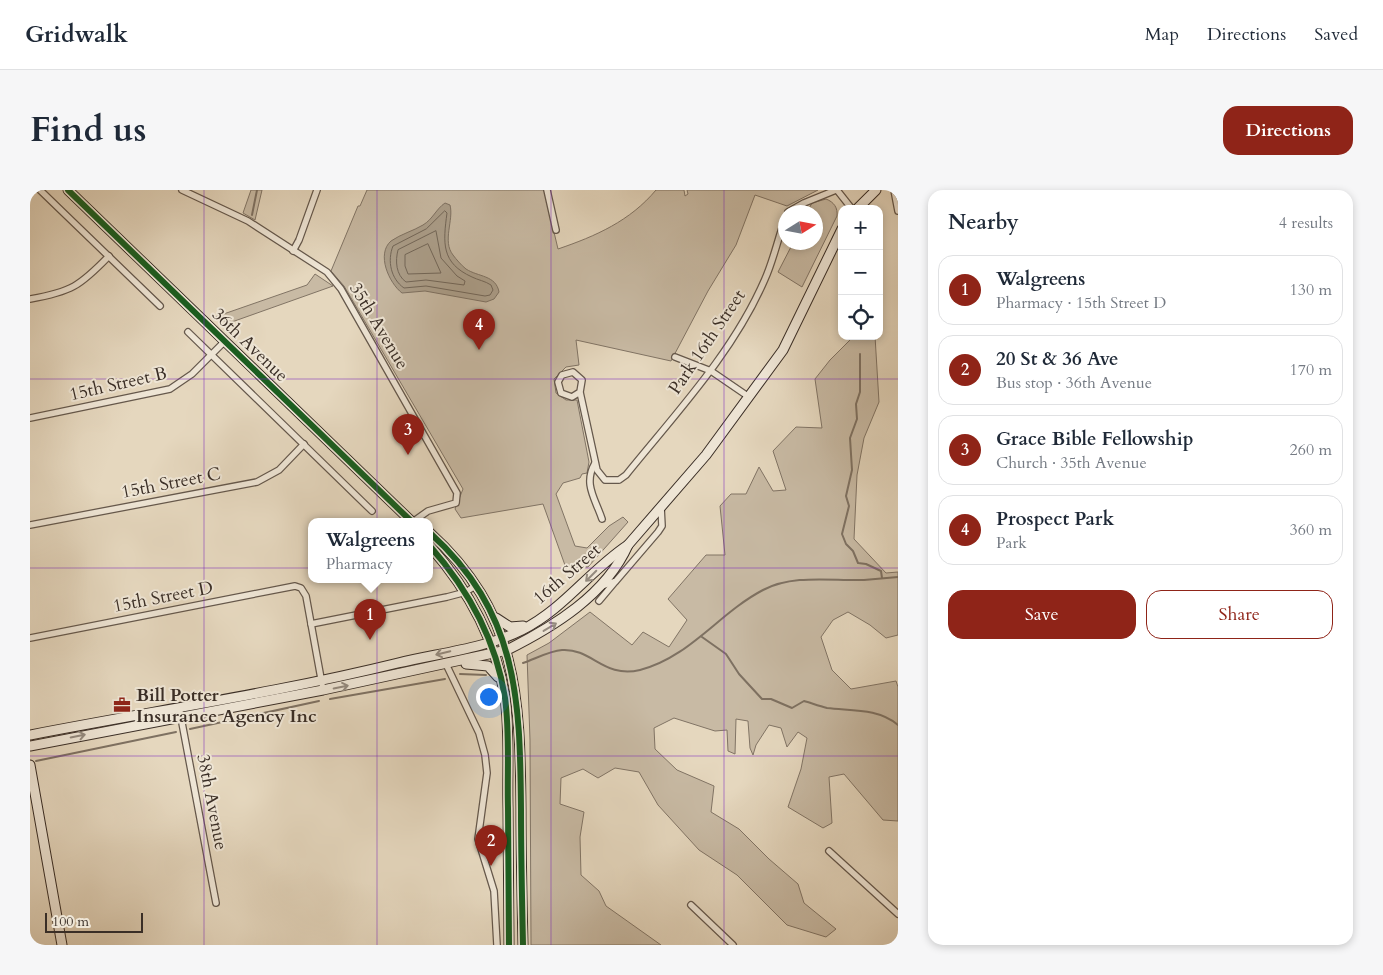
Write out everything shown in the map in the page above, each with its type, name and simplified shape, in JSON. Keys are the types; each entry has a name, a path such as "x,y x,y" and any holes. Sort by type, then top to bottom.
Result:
{"street":[{"path":"40,190 160,306"},
{"name":"36th Avenue","path":"68,190 410,518"},
{"name":"35th Avenue","path":"182,190 200,194 248,221 327,272 341,289 457,493 456,502 428,511 418,518"},
{"path":"293,251 299,240 317,190"},
{"path":"547,190 556,230"},
{"path":"800,205 837,190 849,205"},
{"path":"860,205 876,190"},
{"path":"894,190 898,211"},
{"name":"16th Street","path":"322,686 503,638 546,616 572,595 612,555 628,545 706,455 783,350 838,237"},
{"name":"Park 16th Street","path":"595,463 597,470 605,480 618,480 626,476 711,371 737,330 765,278 778,240"},
{"path":"30,299 70,290 80,284 109,256"},
{"name":"36th Avenue","path":"188,332 372,511"},
{"name":"15th Street B","path":"30,418 170,389 184,382 225,341"},
{"path":"675,357 711,371 749,397"},
{"path":"580,392 572,397 561,393 558,382 562,375 572,372 580,376 582,384 580,392 595,463 589,474 589,481 602,519"},
{"name":"15th Street C","path":"30,525 258,482 279,470 304,444"},
{"name":"16th Street","path":"599,601 662,526 661,507"},
{"path":"433,536 462,567 475,586 493,615 507,650 517,696 520,732 522,945"},
{"name":"16th Street","path":"30,735 180,712 449,664 507,650 558,622 597,588 621,561 628,545"},
{"path":"433,549 466,592 490,642 502,685 508,746 509,945"},
{"name":"16th Street","path":"597,588 616,580"},
{"path":"322,686 311,624 466,592 475,586"},
{"name":"15th Street D","path":"30,638 290,587 301,588 306,596 311,624"},
{"path":"493,615 503,624 516,628 546,616"},
{"path":"497,945 494,891 478,839 487,773 484,750 479,733 449,664 488,666 494,671 502,685"},
{"name":"16th Street","path":"30,746 180,712"},
{"name":"38th Avenue","path":"180,712 216,903"},
{"path":"30,765 62,945"},
{"path":"829,851 898,914"},
{"path":"691,905 733,945"}],"shaded area":[{"path":"251,190 262,190 255,220 243,213"},
{"path":"367,190 544,190 558,249 586,239 624,219 656,190 684,190 685,196 688,194 687,190 818,190 789,205 755,195 736,245 708,291 671,361 576,340 579,365 566,367 554,379 556,393 566,400 577,400 589,462 587,473 582,474 580,478 563,483 556,494 575,546 587,548 609,526 623,517 628,522 588,567 566,568 543,504 461,518 455,509 463,489 344,286 331,271 358,206 360,206"},
{"path":"826,199 837,210 837,216 823,244 823,205 811,205"},
{"path":"789,250 820,250 802,287 778,272"},
{"path":"315,274 333,286 229,323 215,317 307,285"},
{"path":"850,340 875,340 879,402 864,438 857,475 854,539 886,573 898,572 898,635 886,638 870,625 848,612 833,620 821,637 832,670 851,689 896,681 898,687 898,821 883,820 844,774 829,777 832,823 823,828 788,807 801,769 807,738 798,732 787,747 781,728 769,725 756,745 753,755 750,748 748,721 736,719 735,754 728,751 727,730 715,731 674,718 654,728 655,749 677,770 714,786 711,812 739,829 798,884 804,903 836,929 826,937 787,925 737,875 699,850 658,805 639,772 615,768 598,778 583,769 561,778 560,804 584,812 580,837 581,875 599,891 606,906 661,945 531,945 530,740 527,655 549,643 590,612 632,645 643,632 669,647 687,620 668,599 706,555 725,555 720,506 731,494 746,494 759,467 773,491 786,490 773,451 796,427 822,428 815,379 830,360"}],"water":[{"path":"445,203 450,205 451,211 448,243 453,255 466,269 494,282 499,292 494,299 486,302 425,291 402,293 389,276 384,261 387,247 391,241 426,223"}],"waterway":[{"path":"252,215 257,190"},
{"path":"860,354 860,392 856,404 857,419 850,438 852,470 846,496 849,506 842,534 858,563 866,564 881,571 882,578"},
{"path":"523,663 547,653 562,650 582,654 617,670 628,672 640,670 658,664 674,655 732,610 763,590 775,585 813,579 864,580 898,577"},
{"path":"702,637 726,654 739,674 762,699 771,699 792,708 804,701 827,708 873,713 898,725"},
{"path":"460,674 486,675"},
{"path":"330,699 445,679"},
{"path":"190,729 319,701"},
{"path":"36,761 176,732"}],"cycle path":[{"path":"68,190 408,518"},
{"path":"433,536 458,562 481,593 497,626 508,659 515,694 519,730 523,945"},
{"path":"433,550 468,597 487,635 501,676 507,712 508,739 509,945"}],"place":[{"name":"Prospect Park","path":"479,350"},
{"name":"Grace Bible Fellowship","path":"408,455"},
{"name":"Walgreens","path":"370,640"},
{"name":"Bill Potter Insurance Agency Inc","path":"122,705"},
{"name":"20 St & 36 Ave","path":"491,866"}]}
